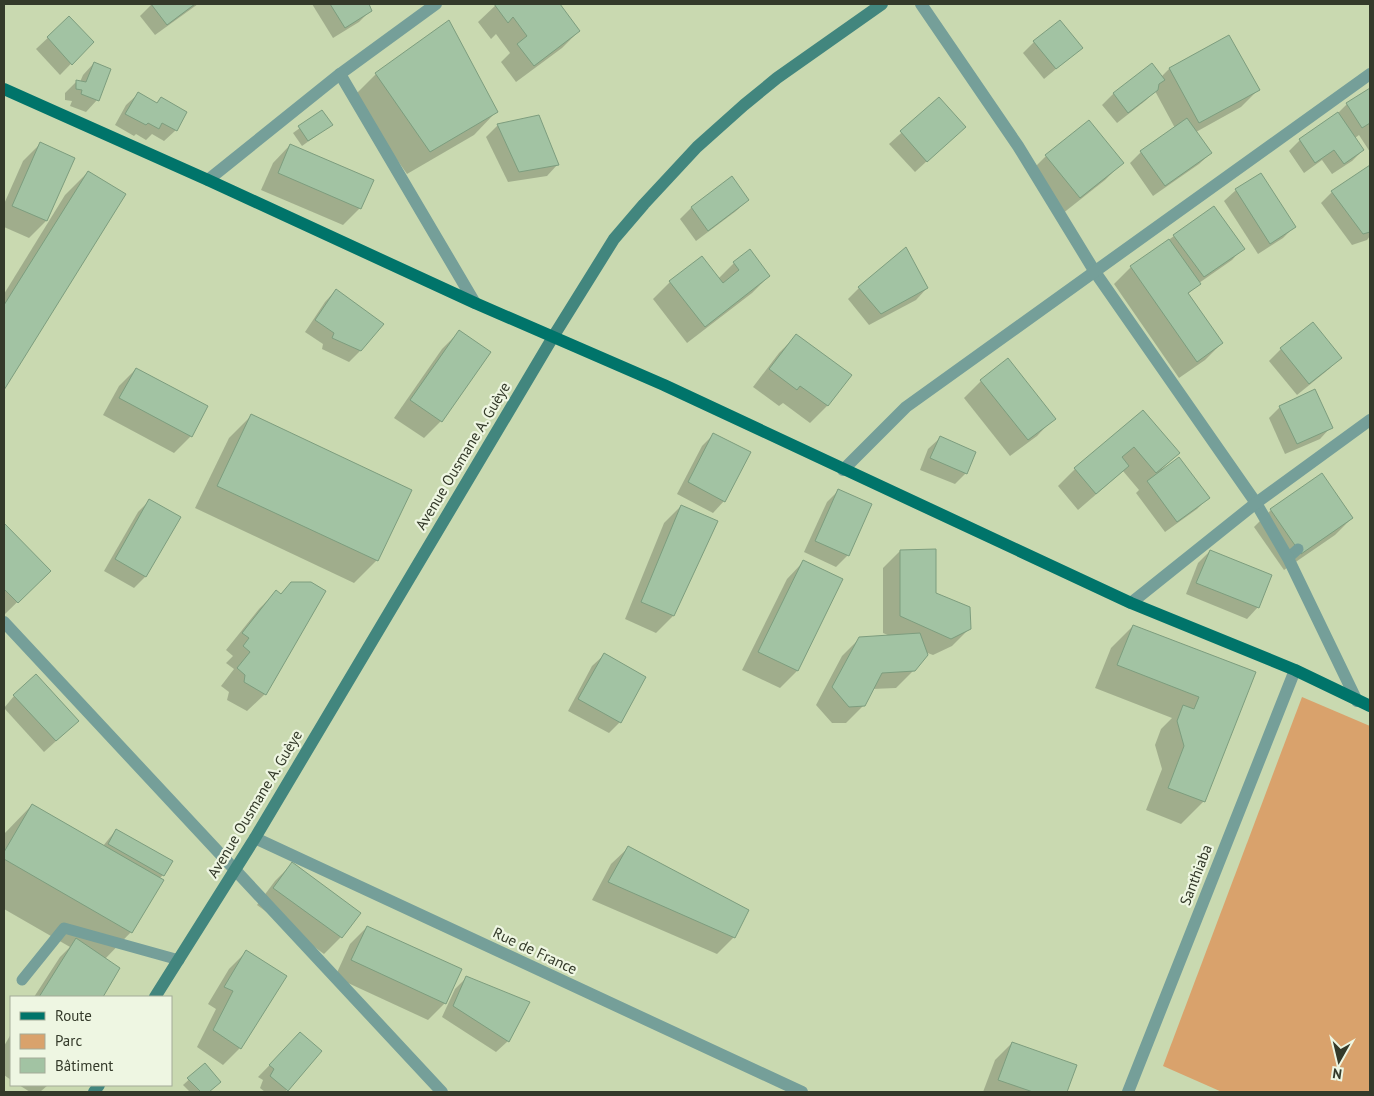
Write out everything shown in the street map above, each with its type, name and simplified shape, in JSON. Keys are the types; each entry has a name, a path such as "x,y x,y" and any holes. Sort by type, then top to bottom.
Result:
{"main road":[{"path":"4,89 664,386 1131,603 1295,670 1370,706"}],"street":[{"path":"208,180 340,74 436,4"},
{"name":"Avenue Ousmane A. Guèye","path":"156,996 255,838 553,337 614,239 697,147 744,105 777,78 882,4"},
{"path":"921,4 1018,146 1094,272 1293,553 1357,701"},
{"path":"340,74 476,303"},
{"path":"843,470 906,407 1370,74"},
{"path":"1131,603 1256,503 1370,420"},
{"path":"4,622 442,1092"},
{"name":"Santhiaba","path":"1128,1092 1295,670"},
{"name":"Rue de France","path":"255,838 802,1092"}],"lane":[{"path":"22,980 64,928 179,960"}],"green space":[{"path":"1302,697 1370,726 1370,1092 1222,1092 1163,1066"}],"building":[{"path":"151,4 195,4 167,25"},
{"path":"330,4 369,4 372,11 345,28"},
{"path":"494,4 560,4 580,31 534,66 517,44 527,36 513,17 508,23"},
{"path":"69,16 94,42 72,65 47,37"},
{"path":"449,20 498,112 430,152 375,73"},
{"path":"1060,20 1083,48 1056,69 1033,41"},
{"path":"1229,35 1260,90 1199,123 1169,68"},
{"path":"94,62 111,69 99,101 81,94 82,90 76,89 76,80 86,82"},
{"path":"1152,63 1165,80 1159,84 1158,90 1128,113 1113,93"},
{"path":"1370,88 1370,123 1362,128 1346,103"},
{"path":"138,92 157,103 161,97 187,112 177,131 162,123 159,129 148,123 146,125 125,114"},
{"path":"939,97 966,127 927,162 900,131"},
{"path":"322,110 333,125 308,141 298,126"},
{"path":"1338,112 1364,150 1344,164 1334,150 1315,163 1299,139"},
{"path":"539,115 559,165 519,172 497,124"},
{"path":"1187,118 1212,153 1165,186 1140,151"},
{"path":"1089,120 1124,163 1080,198 1045,155"},
{"path":"40,142 75,158 47,221 12,206"},
{"path":"290,144 374,180 361,209 278,173"},
{"path":"1370,165 1370,232 1363,234 1331,191"},
{"path":"88,171 126,194 4,390 4,305"},
{"path":"1261,173 1296,227 1270,244 1235,189"},
{"path":"732,176 749,200 708,231 691,207"},
{"path":"1214,206 1245,249 1204,277 1173,235"},
{"path":"1169,239 1201,284 1188,293 1223,343 1197,362 1130,266"},
{"path":"906,247 928,288 881,314 858,287"},
{"path":"750,249 770,276 705,327 669,281 702,256 723,283 739,270 733,262"},
{"path":"336,289 384,324 361,351 332,338 334,333 315,320"},
{"path":"1313,322 1342,358 1309,384 1280,348"},
{"path":"459,330 491,352 442,422 410,400"},
{"path":"796,334 852,375 828,406 800,386 797,390 769,369"},
{"path":"1008,358 1056,419 1028,440 980,380"},
{"path":"136,368 208,406 192,437 119,398"},
{"path":"1315,389 1333,428 1297,444 1279,406"},
{"path":"1143,410 1180,453 1156,473 1134,447 1122,457 1129,466 1096,494 1074,468"},
{"path":"251,414 412,490 378,561 217,486"},
{"path":"713,433 751,452 725,502 688,482"},
{"path":"940,436 976,452 967,474 930,458"},
{"path":"1179,457 1210,498 1177,522 1147,481"},
{"path":"1322,473 1353,518 1301,554 1270,509"},
{"path":"838,489 872,504 849,556 815,541"},
{"path":"149,499 181,517 146,577 115,559"},
{"path":"681,505 718,521 674,616 641,602"},
{"path":"4,523 51,571 18,603 4,589"},
{"path":"936,549 936,593 970,607 971,629 951,639 900,616 900,550"},
{"path":"1210,550 1272,575 1259,608 1196,583"},
{"path":"803,560 843,579 798,671 758,652"},
{"path":"291,582 311,582 326,591 266,695 244,682 245,675 237,668 250,652 243,646 249,638 242,633 276,590 281,594"},
{"path":"1133,625 1256,672 1205,802 1168,788 1184,746 1177,721 1183,705 1194,709 1199,697 1117,665"},
{"path":"920,633 928,655 915,671 882,673 865,706 849,707 832,687 859,637"},
{"path":"604,653 646,677 621,723 578,699"},
{"path":"36,674 79,721 56,741 13,695"},
{"path":"32,804 164,880 132,933 4,859 4,852"},
{"path":"116,829 173,861 164,876 108,844"},
{"path":"628,846 749,910 735,938 608,882"},
{"path":"292,862 361,913 342,938 273,888"},
{"path":"367,926 462,969 446,1004 351,960"},
{"path":"76,938 120,968 104,996 40,996"},
{"path":"246,950 287,976 241,1049 213,1030 233,991 224,987"},
{"path":"466,976 530,1002 509,1042 453,1006"},
{"path":"300,1032 322,1051 288,1091 270,1076 274,1069 269,1065"},
{"path":"1012,1042 1077,1065 1067,1092 1033,1092 998,1080"},
{"path":"205,1063 221,1082 209,1092 201,1092 187,1078"}]}
